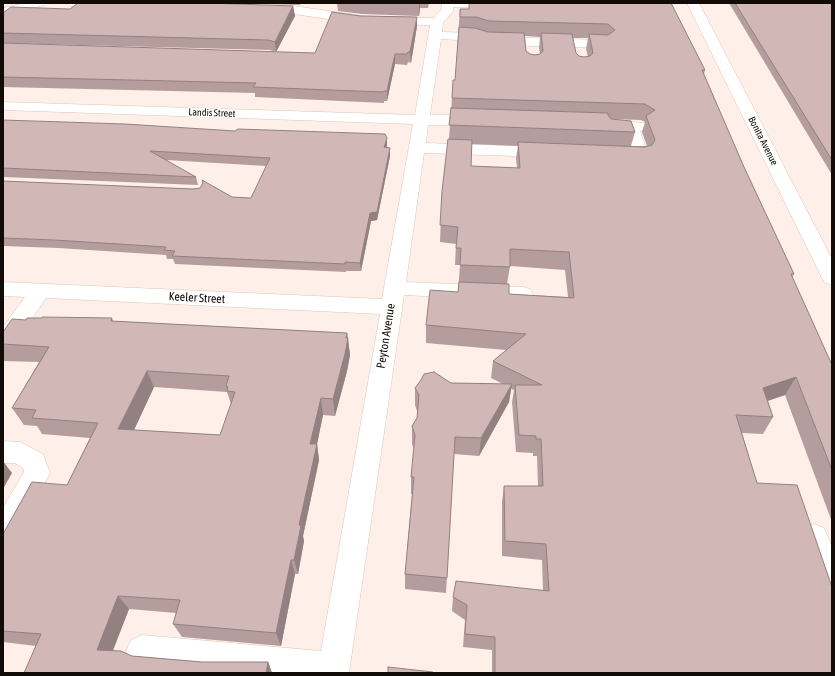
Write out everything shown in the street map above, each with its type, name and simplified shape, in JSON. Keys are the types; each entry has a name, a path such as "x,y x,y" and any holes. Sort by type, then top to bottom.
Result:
{"street":[{"path":"3,12 40,3"},
{"path":"72,3 117,5"},
{"path":"448,3 489,4"},
{"name":"Peyton Avenue","path":"334,671 436,28 447,11 448,3"},
{"name":"Bonita Avenue","path":"693,3 832,278"},
{"path":"256,9 294,10 362,20 436,28 475,36 486,40 530,42 578,49 604,44"},
{"path":"530,42 532,57"},
{"name":"Landis Street","path":"3,106 420,123 492,124"},
{"path":"609,156 641,157 635,134 588,128 641,126"},
{"path":"416,148 562,153"},
{"name":"Keeler Street","path":"3,289 392,298 523,294"},
{"path":"3,344 40,290"},
{"path":"3,452 20,453 34,462 37,473 3,535"},
{"path":"805,514 832,585"},
{"path":"142,651 334,671"}],"building":[{"path":"78,3 208,3 293,6 275,42 268,40 3,33 3,13 11,7 70,9"},
{"path":"469,3 671,3 705,70 702,70 744,167 794,274 791,274 832,365 832,470 796,377 763,388 773,417 736,415 757,483 797,485 832,587 832,673 495,673 495,637 465,634 467,605 453,597 456,581 549,591 546,544 505,541 504,486 543,486 541,439 536,439 536,436 519,435 515,385 542,385 493,361 526,334 426,325 430,290 458,292 459,282 509,284 509,294 574,298 569,252 510,249 510,267 460,265 461,248 456,248 458,227 440,225 448,139 472,140 471,166 520,168 518,142 645,147 652,145 655,140 646,116 655,110 645,104 452,98 453,80 455,80 459,27 475,28 488,32 524,33 526,51 535,55 540,54 543,51 541,33 572,34 576,53 579,56 584,57 590,56 593,53 589,34 608,35 615,30 608,24 489,21 476,17 460,17 460,9 469,9"},
{"path":"735,3 832,3 832,160"},
{"path":"332,12 361,16 417,17 410,52 407,54 395,54 387,91 253,87 256,83 3,77 3,43 315,53"},
{"path":"451,108 608,113 611,119 631,121 635,132 449,125"},
{"path":"3,120 125,124 235,131 238,129 385,134 387,138 384,147 390,148 377,212 370,213 360,263 345,262 345,264 172,256 175,251 164,250 166,247 3,238 3,181 193,189 200,188 203,183 202,180 232,197 251,198 270,158 150,151 196,177 3,168"},
{"path":"27,318 112,318 111,321 347,333 346,338 348,338 345,354 333,399 321,398 310,444 317,444 299,525 301,526 294,560 291,560 276,633 173,624 180,600 118,596 97,650 121,651 132,656 202,662 268,662 266,673 24,673 41,634 3,631 3,534 32,482 67,485 98,423 32,418 36,410 12,408 49,347 3,344 3,332 12,319 26,320","holes":["147,371 229,376 226,386 228,387 227,391 235,392 220,435 118,429"]},
{"path":"434,372 451,383 512,384 481,438 455,437 447,578 405,574 414,477 411,477 415,435 412,426 417,418 419,395 415,388 424,374"},
{"path":"388,667 433,672 433,673 388,673"}]}
